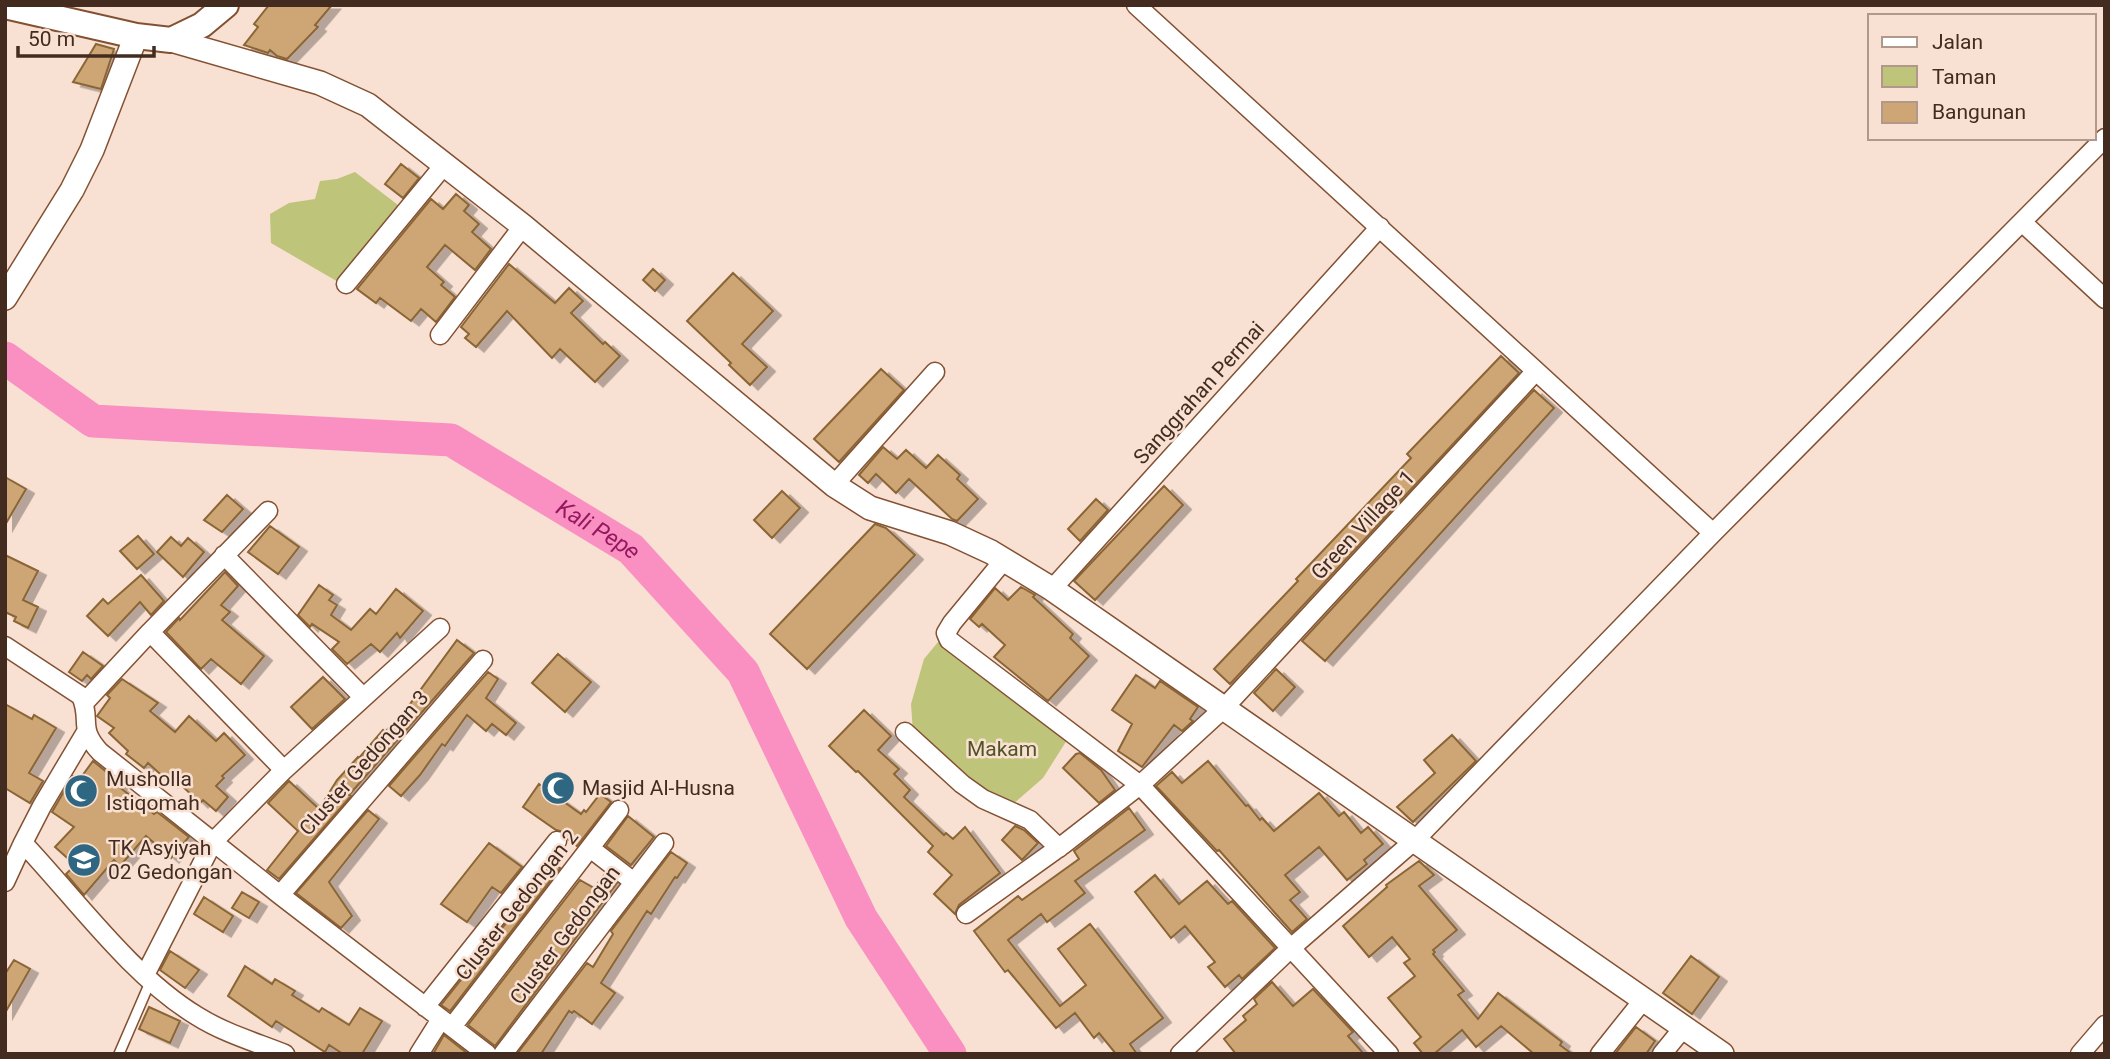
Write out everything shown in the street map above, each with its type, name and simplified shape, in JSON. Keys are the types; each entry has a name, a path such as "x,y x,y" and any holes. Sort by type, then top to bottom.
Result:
{"main road":[{"path":"5,6 136,36 171,40 202,25 226,5"}],"street":[{"path":"1136,5 1713,533"},
{"path":"6,296 65,201 92,150 136,36"},
{"path":"171,40 320,83 350,95 385,117 523,226 834,485 870,509 950,533 1004,560 1052,589 1722,1054"},
{"path":"1180,1054 1291,947 1415,840 1713,533 2105,138"},
{"path":"346,284 445,164"},
{"path":"2023,223 2105,299"},
{"path":"440,335 523,226"},
{"name":"Sanggrahan Permai","path":"1052,589 1380,227"},
{"path":"834,485 935,372"},
{"name":"Green Village 1","path":"966,915 1140,785 1224,708 1535,372"},
{"path":"84,703 268,511"},
{"path":"225,555 363,697"},
{"path":"1004,560 952,623 946,633 949,640 1140,785 1389,1054"},
{"path":"148,978 213,842 284,770 440,628"},
{"path":"150,632 284,770"},
{"path":"5,646 74,690 84,703 86,732 100,752 279,895 487,1054"},
{"name":"Cluster Gedongan 3","path":"279,895 483,660"},
{"path":"5,882 42,806 86,732"},
{"path":"905,732 962,784 983,799 1030,820 1059,848"},
{"name":"Cluster Gedongan 2","path":"419,1054 619,810"},
{"path":"425,1007 557,841"},
{"path":"23,843 148,978 195,1015 229,1033 285,1054"},
{"name":"Cluster Gedongan","path":"503,1054 664,843"},
{"path":"590,848 634,882"},
{"path":"1600,1054 1644,999"},
{"path":"2080,1054 2105,1025"},
{"path":"1662,1054 1685,1027"}],"lane":[{"path":"119,1054 148,978"}],"green space":[{"path":"355,172 398,205 340,283 271,243 270,214 289,203 315,199 320,181 337,179"},
{"name":"Makam","path":"938,642 1067,740 1043,778 1013,804 989,796 913,732 911,704 924,659"}],"building":[{"path":"269,5 332,5 315,25 318,27 287,59 270,50 268,53 244,45 258,27 254,24"},
{"path":"96,44 114,49 101,89 73,82"},
{"path":"401,164 419,178 403,198 385,184"},
{"path":"456,194 469,205 464,211 479,224 472,232 491,249 475,270 445,245 427,267 444,282 441,285 455,297 436,322 421,309 411,321 380,298 376,303 357,289 431,199 443,209"},
{"path":"509,264 555,303 569,288 583,301 571,313 603,344 605,342 620,356 595,382 560,349 552,358 507,311 476,347 465,338 469,334 461,327"},
{"path":"653,269 665,280 655,291 643,280"},
{"path":"733,273 773,311 742,344 767,367 750,385 687,321"},
{"path":"1501,356 1519,373 1230,684 1214,669 1411,458 1407,454"},
{"path":"881,369 904,390 839,462 814,439"},
{"path":"1534,390 1554,408 1325,661 1302,641"},
{"path":"883,447 897,459 906,450 926,468 938,455 960,475 957,479 978,499 957,521 909,479 896,493 876,474 868,483 859,475"},
{"path":"5,477 26,489 5,525"},
{"path":"1164,486 1183,505 1095,600 1074,581"},
{"path":"782,491 800,508 772,538 754,520"},
{"path":"227,495 243,509 222,532 204,520"},
{"path":"1096,499 1108,510 1080,541 1068,529"},
{"path":"875,524 886,528 915,555 807,669 770,634"},
{"path":"270,526 299,547 278,574 248,552"},
{"path":"138,536 154,554 137,569 120,551"},
{"path":"171,537 181,546 188,538 204,552 183,577 157,552"},
{"path":"5,555 38,571 23,600 38,607 28,628 14,621 16,617 5,612"},
{"path":"225,572 238,586 221,605 230,612 222,620 264,656 241,684 211,659 201,669 166,632"},
{"path":"141,575 164,601 151,615 140,602 108,636 87,616 103,599 108,604"},
{"path":"319,585 333,595 329,600 337,605 331,615 351,630 370,609 376,614 396,589 423,611 400,638 397,633 380,652 371,644 347,664 332,649 339,642 312,624 310,627 298,615"},
{"path":"1021,587 1035,595 1033,597 1073,634 1070,638 1089,656 1048,701 994,657 1005,645 982,624 979,627 970,619 995,588 1008,600"},
{"path":"457,640 474,653 279,879 267,870 298,831 268,803 289,781 319,809 337,780 407,708"},
{"path":"83,652 103,666 91,679 87,675 82,681 69,672"},
{"path":"558,654 591,682 565,712 532,683"},
{"path":"1276,669 1295,687 1273,711 1254,693"},
{"path":"488,672 498,679 486,698 516,723 506,735 492,724 486,731 467,715 445,746 442,744 401,796 389,786"},
{"path":"1136,675 1155,688 1160,681 1198,707 1190,719 1193,721 1182,731 1174,725 1142,767 1118,751 1132,724 1112,710"},
{"path":"323,677 345,699 312,729 291,707"},
{"path":"122,679 158,703 150,711 175,732 189,716 216,741 224,733 245,755 222,776 224,778 216,786 228,797 216,811 203,800 200,803 175,779 170,783 148,763 144,768 126,754 128,751 109,733 114,728 97,716 110,698 107,695"},
{"path":"5,704 32,719 34,715 56,728 29,773 43,781 30,803 5,788"},
{"path":"864,710 891,736 878,750 899,769 894,774 910,790 904,797 944,835 946,833 953,839 965,827 1000,873 959,905 955,914 934,894 952,875 928,852 933,846 829,746"},
{"path":"1452,735 1476,761 1413,822 1397,807 1435,773 1424,760"},
{"path":"1080,753 1101,770 1115,790 1099,803 1063,768"},
{"path":"93,761 120,783 118,786 189,837 171,858 146,836 120,866 114,860 84,895 66,874 75,865 55,847 74,827 52,812 73,776 79,780"},
{"path":"1208,761 1246,806 1274,831 1319,793 1339,816 1344,812 1361,833 1368,827 1383,844 1364,860 1367,864 1347,880 1319,847 1285,875 1300,892 1290,900 1307,919 1292,932 1219,850 1217,851 1156,786 1172,772 1182,783"},
{"path":"539,784 581,814 584,810 586,812 600,794 611,802 577,846 564,832 556,830 523,807"},
{"path":"1129,808 1145,830 1075,881 1085,893 1047,922 1041,914 1008,940 1060,1006 1086,985 1058,949 1090,924 1163,1018 1130,1044 1137,1054 1116,1054 1099,1033 1094,1038 1075,1013 1056,1028 1008,970 1005,972 974,931 1018,896 1022,900 1079,859 1074,851"},
{"path":"368,810 379,819 329,882 352,916 341,928 296,893"},
{"path":"628,816 654,837 631,865 606,846"},
{"path":"1015,826 1024,830 1038,843 1022,860 1002,840"},
{"path":"489,843 522,867 501,893 492,887 467,922 441,904"},
{"path":"671,852 687,863 651,914 647,911 601,983 615,993 592,1024 574,1011 569,1011 541,1054 517,1054 587,963 593,967 613,934 611,931"},
{"path":"1419,861 1434,875 1419,886 1457,930 1433,950 1433,954 1464,991 1458,995 1478,1019 1498,993 1562,1042 1560,1045 1572,1054 1534,1054 1501,1026 1476,1047 1462,1030 1434,1054 1423,1054 1414,1043 1421,1037 1388,998 1415,976 1404,963 1410,959 1392,937 1369,957 1343,926 1387,887 1386,885"},
{"path":"553,864 560,868 450,1011 441,1005"},
{"path":"605,874 617,883 495,1046 468,1025 580,880 594,888"},
{"path":"1155,875 1179,904 1207,881 1228,904 1232,901 1275,948 1242,979 1239,975 1225,987 1208,967 1215,962 1185,926 1171,938 1135,892"},
{"path":"242,892 259,902 249,918 232,908"},
{"path":"204,897 233,916 223,932 194,914"},
{"path":"170,951 199,970 185,988 160,970"},
{"path":"1691,956 1719,977 1692,1014 1663,993"},
{"path":"14,960 30,969 5,1013 5,974"},
{"path":"245,966 272,984 275,979 295,991 292,995 319,1012 322,1008 349,1025 360,1008 382,1021 362,1054 343,1054 329,1045 325,1052 276,1021 272,1027 228,996"},
{"path":"1272,982 1293,1006 1313,989 1353,1032 1348,1036 1364,1054 1236,1054 1224,1039 1246,1020 1243,1016 1257,1004 1254,999"},
{"path":"149,1007 180,1021 170,1043 139,1029"},
{"path":"1636,1027 1655,1041 1646,1054 1615,1054"},
{"path":"444,1035 468,1054 433,1054"}],"waterway":[{"name":"Kali Pepe","path":"5,358 93,421 451,440 631,549 743,672 861,918 950,1054"}],"place":[{"name":"Masjid Al-Husna","path":"558,788"},
{"name":"Musholla Istiqomah","path":"81,791"},
{"name":"TK Asyiyah 02 Gedongan","path":"84,860"}]}
